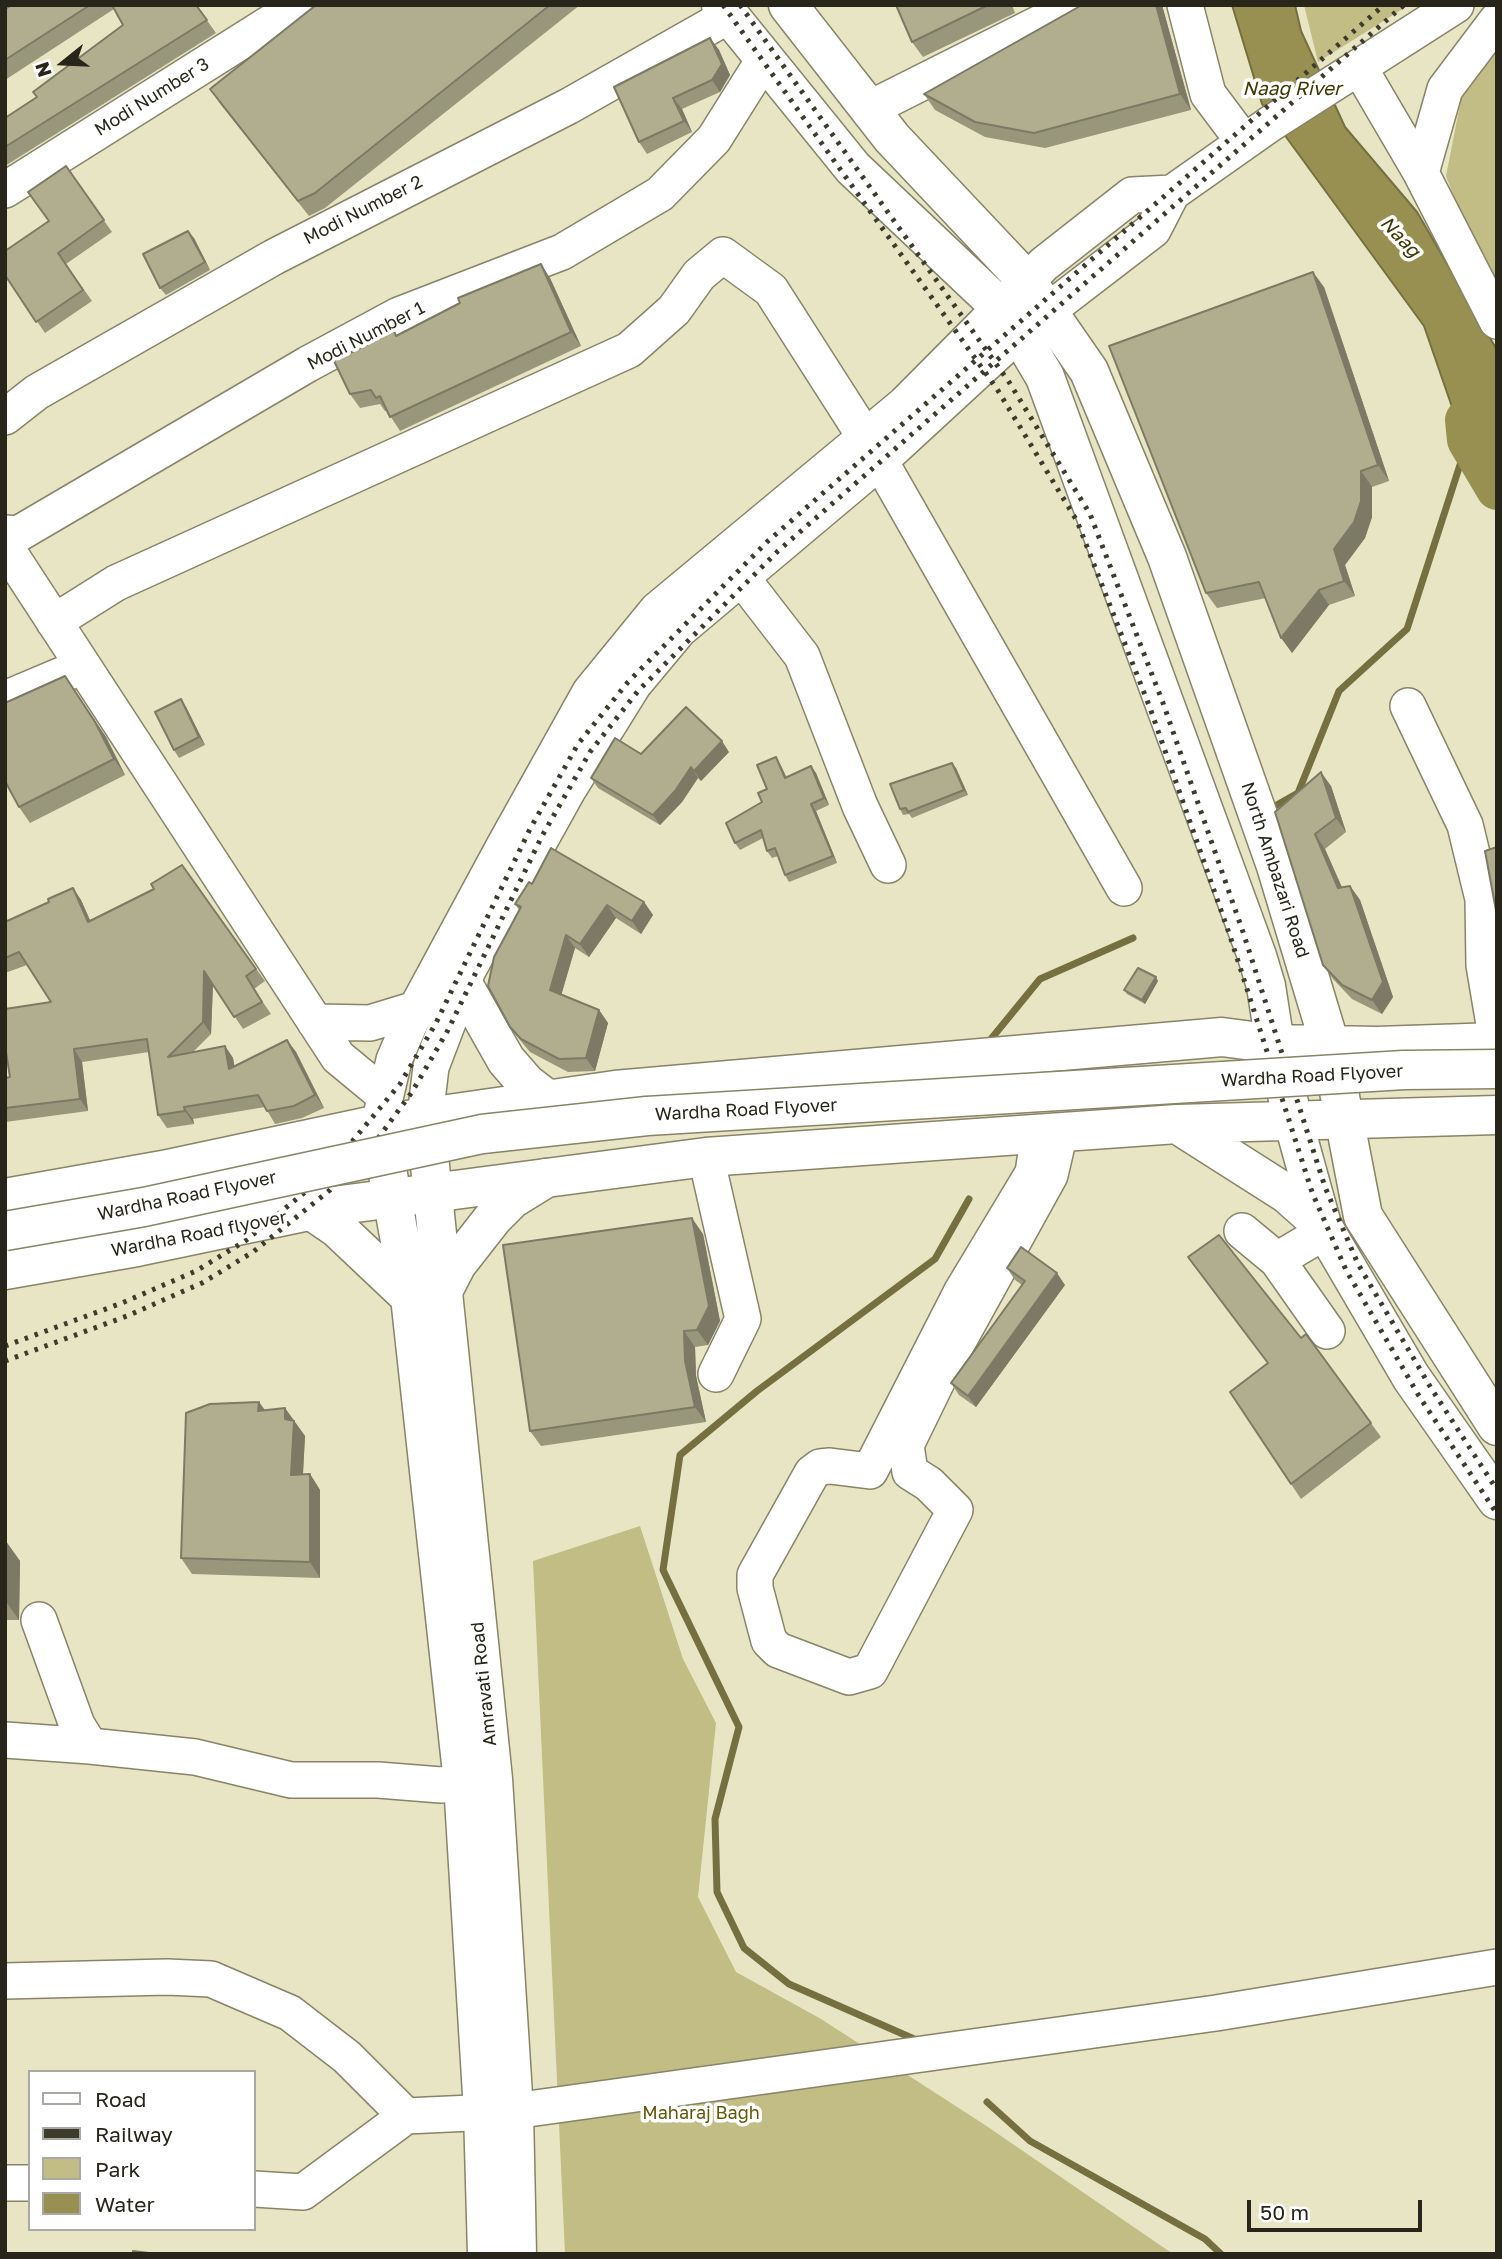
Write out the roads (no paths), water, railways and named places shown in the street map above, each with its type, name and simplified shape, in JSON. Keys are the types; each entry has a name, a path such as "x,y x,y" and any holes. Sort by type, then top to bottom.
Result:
{"main road":[{"name":"North Ambazari Road","path":"788,5 892,138 1037,295 1089,371 1167,557 1276,866 1330,1045 1363,1216 1497,1426"},
{"path":"725,10 763,61 853,168 1009,320 1045,377 1262,975 1293,1120 1324,1228 1411,1377 1497,1500"},
{"path":"1222,1037 1245,1008 1262,975"},
{"path":"1311,983 1377,1046"},
{"path":"463,984 506,1059 526,1083 547,1099"},
{"path":"5,1198 163,1170 397,1114 615,1090 1222,1037 1275,1044 1377,1046 1497,1042"},
{"name":"Wardha Road Flyover","path":"5,1231 144,1207 482,1135 647,1116 1390,1071 1497,1069"},
{"name":"Wardha Road Flyover","path":"5,1250 425,1168 612,1141 1356,1095 1497,1093"},
{"name":"Amravati Road","path":"397,1114 432,1193 426,1294 478,1781 499,2111 517,2254"},
{"name":"Amravati Road","path":"397,1114 393,1198 426,1294"},
{"name":"Wardha Road flyover","path":"5,1270 137,1247 312,1211 706,1157 1177,1124 1346,1117 1497,1115"},
{"path":"1177,1124 1287,1194 1324,1228"},
{"path":"312,1211 426,1294 457,1264 493,1218 512,1199 546,1178"},
{"name":"Amravati Road","path":"486,2254 499,2111"}],"street":[{"name":"Modi Number 3","path":"5,190 299,5"},
{"path":"869,109 1076,5"},
{"path":"1185,5 1208,94 1257,133"},
{"path":"397,1114 431,1067 463,984 562,802 634,684 679,630 741,578 1037,295 1153,230 1172,193 1257,133 1456,5"},
{"name":"Modi Number 2","path":"5,417 37,392 274,257 569,106 725,10"},
{"path":"1421,173 1445,89 1497,20"},
{"name":"Modi Number 1","path":"5,533 18,534 86,492 156,456 308,364 399,315 562,252 660,194 714,139 763,61"},
{"path":"1352,72 1421,173 1497,321"},
{"path":"54,622 116,583 629,349 674,310 699,275 723,255 771,290 873,449 1124,888"},
{"path":"397,1114 394,1060 416,1009 590,692 657,610 873,449"},
{"path":"5,546 338,1058 397,1114"},
{"path":"741,578 802,656 860,806 888,865"},
{"path":"5,699 83,666"},
{"path":"1408,706 1465,825 1483,899 1484,964 1497,1042"},
{"path":"315,1022 370,1024 416,1009"},
{"path":"870,1471 962,1291 1033,1173 1050,1132"},
{"path":"910,1472 906,1445 944,1367 1050,1175 1050,1132"},
{"path":"706,1157 743,1319 716,1374"},
{"path":"1277,1260 1324,1228"},
{"path":"1242,1231 1277,1260 1327,1331"},
{"path":"830,1466 910,1472 929,1484 955,1510 870,1671 849,1677 778,1650 768,1641 755,1588 755,1575 812,1473 820,1467 830,1466"},
{"path":"38,1620 77,1725 90,1746"},
{"path":"5,1740 195,1757 291,1780 379,1780 441,1785 478,1781"},
{"path":"256,2189 303,2192 406,2116 499,2111 1216,2013 1497,1967"},
{"path":"5,1981 167,1977 211,1979 290,2013 347,2057 406,2116"},
{"path":"5,2183 28,2183"}],"water":[{"name":"Naag River","path":"1232,5 1295,5 1301,31 1345,127 1417,212 1497,350 1497,487 1461,433 1424,326 1262,104"}],"waterway":[{"name":"Naag","path":"1466,420 1468,440 1497,489"},
{"path":"1268,810 1298,793 1339,691 1407,629 1468,440"},
{"path":"991,1039 1040,979 1133,938"},
{"path":"921,2042 789,1984 744,1948 717,1892 715,1819 739,1727 663,1570 680,1455 757,1391 935,1259 969,1199"},
{"path":"987,2102 1030,2141 1205,2239 1221,2254"}],"railway":[{"path":"723,5 997,389 1077,521 1150,708 1230,936 1312,1192 1346,1270 1419,1396 1497,1514"},
{"path":"740,5 1009,382 1090,514 1163,703 1243,932 1325,1187 1358,1264 1431,1388 1497,1490"},
{"path":"5,1346 122,1303 196,1271 245,1241 320,1180 400,1084 436,1023 530,829 578,744 628,682 768,541 1384,5"},
{"path":"5,1361 127,1316 202,1283 253,1252 330,1190 379,1137 412,1092 448,1030 542,836 590,752 638,691 778,551 1404,5"}],"park label":[{"name":"Maharaj Bagh","path":"701,2113"}]}
